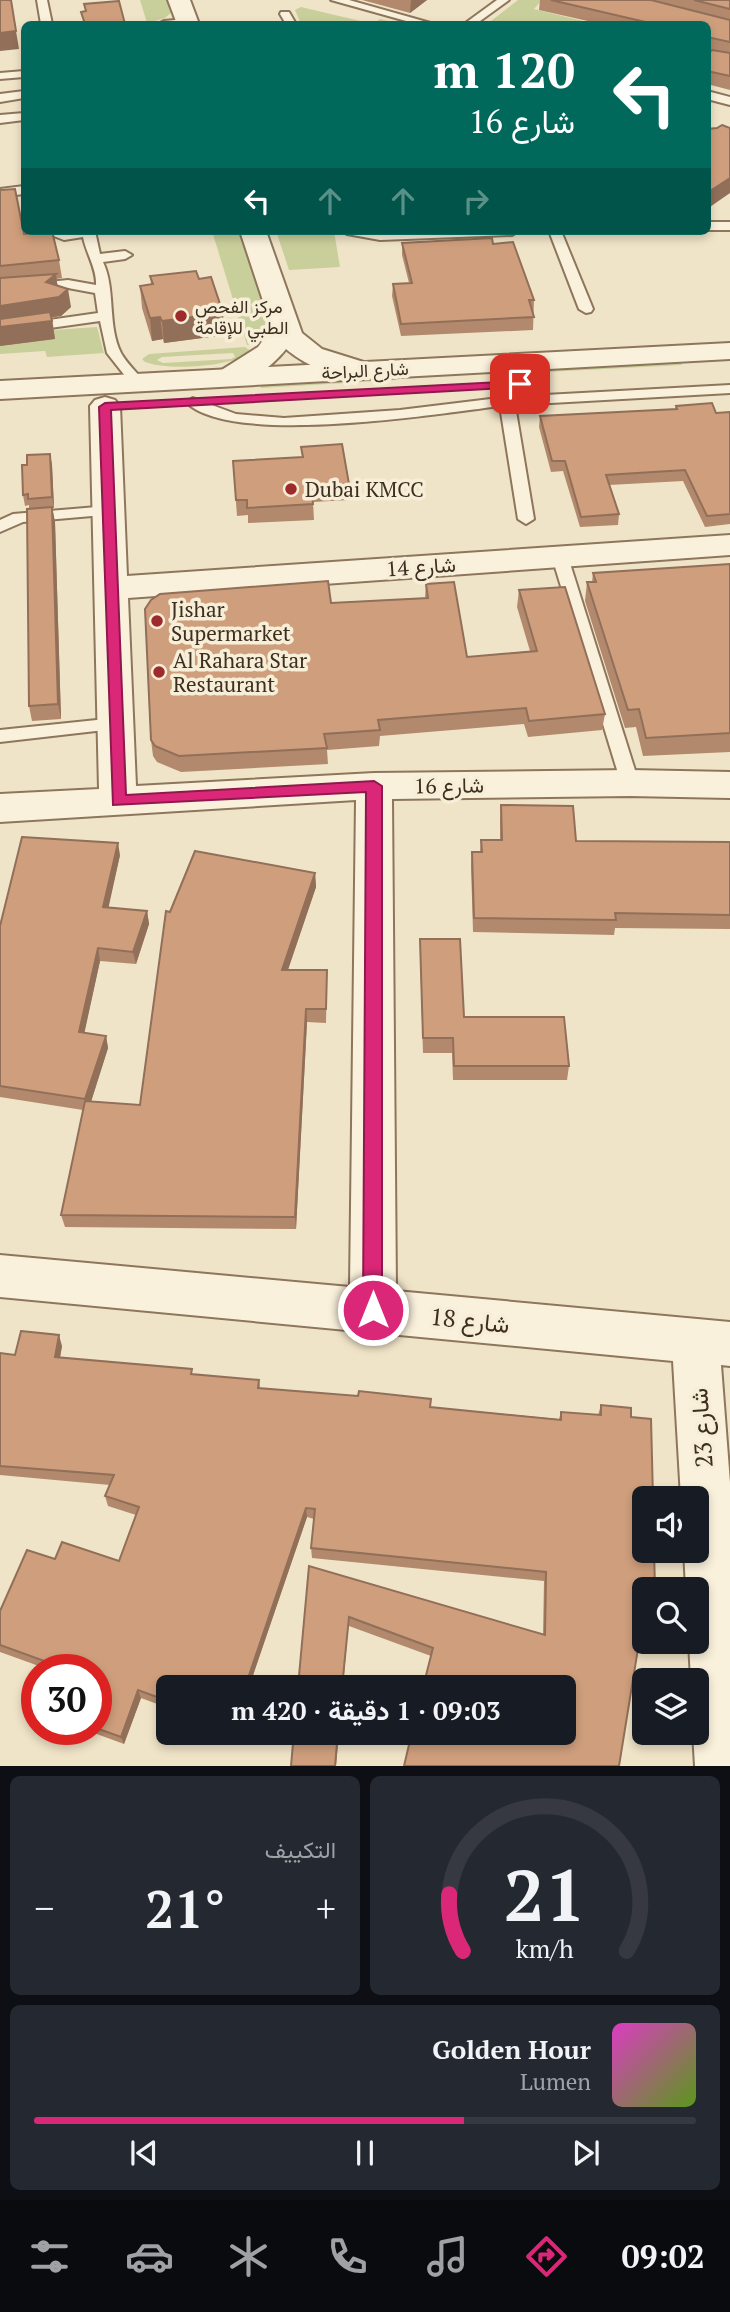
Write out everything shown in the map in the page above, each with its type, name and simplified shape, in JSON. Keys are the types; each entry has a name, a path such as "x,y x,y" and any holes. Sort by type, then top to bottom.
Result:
{"street":[{"path":"179,0 186,21"},
{"path":"254,235 285,330 309,353 332,364 360,370"},
{"path":"230,377 268,353 285,330"},
{"name":"شارع البراحة","path":"0,390 730,351"},
{"name":"شارع البراحة","path":"0,412 730,372"},
{"path":"105,407 118,801"},
{"name":"شارع 14","path":"111,588 730,545"},
{"name":"شارع 16","path":"0,808 374,786 630,782 730,785"},
{"path":"373,1310 374,786"},
{"name":"شارع 18","path":"0,1276 713,1343"},
{"name":"شارع 23","path":"713,1343 723,1766"}],"lane":[{"path":"42,0 46,21"},
{"path":"337,0 417,21"},
{"path":"479,21 504,0"},
{"path":"0,76 21,74"},
{"path":"0,97 21,95"},
{"path":"711,96 730,101"},
{"path":"0,119 21,117"},
{"path":"0,193 21,190"},
{"path":"711,226 730,226"},
{"path":"90,235 114,353 138,383"},
{"path":"365,235 397,235"},
{"path":"557,235 586,309"},
{"path":"68,284 97,263 125,254"},
{"path":"0,291 68,284 102,290"},
{"path":"0,331 106,316"},
{"path":"193,402 234,418 284,422 400,414 507,401 730,389"},
{"path":"507,401 526,519"},
{"path":"0,527 13,519 23,517 109,511"},
{"path":"560,556 630,782"},
{"path":"0,736 116,724"}],"green space":[{"path":"140,0 172,0 173,11 165,18 146,21"},
{"path":"518,0 542,0 534,9 583,21 491,21"},
{"path":"301,7 360,21 300,21 295,10"},
{"path":"213,235 248,235 277,322 261,340 247,345"},
{"path":"277,235 335,235 340,267 289,270"},
{"path":"97,327 104,353 47,357 45,351 0,354 0,346 55,339 53,330"},
{"path":"245,347 252,352 230,361 183,367 145,362 142,359 149,354","holes":["233,353 235,357 163,363 157,360 162,357"]},
{"path":"680,362 682,365 547,372 546,369"},
{"path":"396,377 396,380 261,388 261,384"}],"building":[{"path":"0,0 11,0 16,31 0,33"},
{"path":"551,0 651,0 730,20 730,42 711,38 711,21 641,21"},
{"path":"694,0 730,0 730,9"},
{"path":"119,1 124,21 84,21 81,12 86,11 84,4"},
{"path":"711,51 730,53 730,76 711,72"},
{"path":"722,125 730,128 730,178 711,190 711,129"},
{"path":"15,189 21,235 53,235 59,260 0,266 0,190"},
{"path":"492,238 493,244 513,242 534,300 529,300 534,317 401,324 393,284 412,283 402,243"},
{"path":"196,271 199,279 211,277 223,313 162,321 160,317 150,318 140,286 153,284 150,276"},
{"path":"56,274 46,282 68,289 59,297 0,306 0,278"},
{"path":"50,312 52,321 0,327 0,319"},
{"path":"712,403 716,413 730,412 730,514 707,516 685,470 606,475 619,514 581,517 565,461 552,461 540,416 677,409 676,406"},
{"name":"Dubai KMCC","path":"342,444 349,484 311,487 313,504 247,508 247,500 236,500 233,461 303,457 301,447"},
{"path":"50,454 52,497 28,499 28,494 23,495 22,465 27,465 27,455"},
{"path":"52,507 58,704 29,706 27,509"},
{"path":"730,564 730,733 646,738 639,709 628,710 587,582 596,582 593,573"},
{"path":"328,581 331,603 428,598 426,584 454,582 467,657 537,651 519,590 565,587 605,714 529,721 526,708 378,720 380,730 324,734 327,748 179,756 155,746 151,740 145,609 151,600 160,594"},
{"path":"501,805 573,806 576,841 730,842 730,915 615,913 616,920 474,918 472,852 482,852 481,840 502,840"},
{"path":"22,837 118,843 103,907 147,911 133,952 98,948 79,1032 106,1036 85,1099 0,1086 0,926"},
{"path":"195,851 315,873 282,970 327,970 326,1009 306,1009 295,1217 61,1215 85,1101 140,1105 166,911 170,912"},
{"path":"420,939 460,939 464,1017 564,1017 569,1066 454,1066 453,1038 423,1038"},
{"path":"21,1331 59,1335 55,1357 192,1369 191,1374 259,1380 258,1388 358,1396 359,1391 431,1399 430,1407 561,1420 561,1412 601,1415 601,1405 631,1408 631,1417 651,1419 653,1486 632,1486 632,1563 654,1563 655,1577 632,1577 632,1654 637,1654 635,1668 632,1668 632,1686 619,1766 404,1766 409,1745 576,1745 576,1675 426,1675 433,1648 349,1617 343,1675 299,1675 309,1566 545,1635 546,1572 311,1548 315,1509 306,1508 249,1675 156,1675 156,1697 138,1690 121,1737 112,1734 112,1654 25,1654 0,1645 0,1611 27,1550 55,1559 62,1542 119,1561 139,1507 105,1496 114,1475 0,1466 0,1353 15,1355"},
{"path":"293,1745 337,1745 335,1766 291,1766"}],"place":[{"name":"مركز الفحص الطبي للإقامة","path":"181,316"},
{"name":"Dubai KMCC","path":"291,489"},
{"name":"Jishar Supermarket","path":"157,621"},
{"name":"Al Rahara Star Restaurant","path":"159,672"}],"route":[{"path":"373,1310 374,786 118,801 105,407 520,384"}]}
